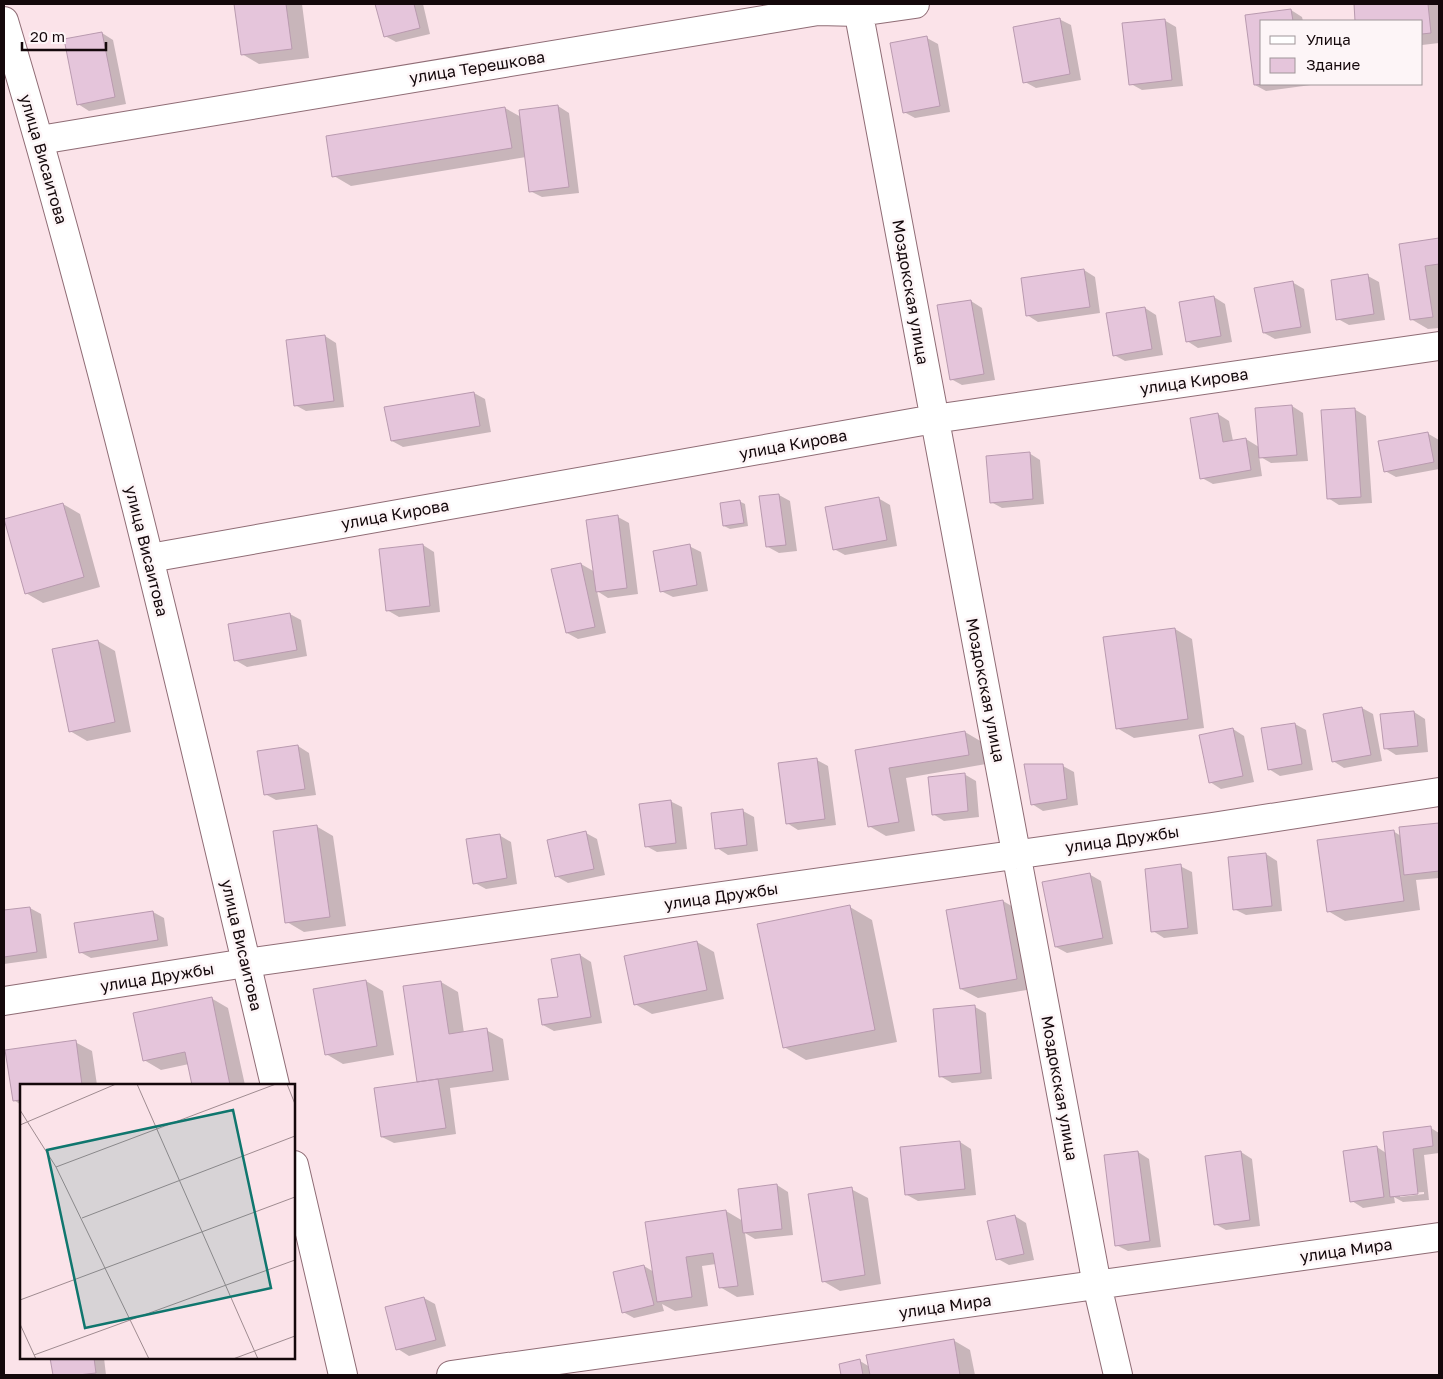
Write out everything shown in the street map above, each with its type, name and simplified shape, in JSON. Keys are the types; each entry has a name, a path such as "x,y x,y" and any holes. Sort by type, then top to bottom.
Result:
{"street":[{"name":"улица Терешкова","path":"40,140 818,11 915,4"},
{"name":"Моздокская улица","path":"858,8 1097,1285 1118,1375"},
{"name":"улица Висаитова","path":"4,21 40,140 150,558 275,1084"},
{"name":"улица Кирова","path":"150,558 934,419 1439,346"},
{"name":"улица Дружбы","path":"4,1001 246,963 1212,827 1439,792"},
{"path":"295,1170 343,1375"},
{"name":"улица Мира","path":"451,1375 1439,1237"}],"building":[{"path":"234,4 286,4 292,49 241,55"},
{"path":"375,4 414,4 420,28 384,37"},
{"path":"1354,4 1428,4 1431,33 1423,34 1423,20 1355,20"},
{"path":"1291,9 1293,20 1260,20 1260,85 1254,85 1245,15"},
{"path":"1060,18 1070,74 1023,83 1013,27"},
{"path":"1165,19 1172,80 1129,85 1122,23"},
{"path":"102,32 115,97 77,105 64,39"},
{"path":"927,36 940,106 903,113 890,43"},
{"path":"558,105 569,187 529,192 519,110"},
{"path":"505,107 512,148 332,177 326,136"},
{"path":"1439,238 1439,264 1425,266 1433,317 1410,320 1399,244"},
{"path":"1084,269 1090,307 1026,316 1021,278"},
{"path":"1368,274 1374,314 1336,320 1331,280"},
{"path":"1293,281 1301,327 1263,333 1254,288"},
{"path":"1214,296 1221,336 1186,342 1179,302"},
{"path":"971,300 984,374 950,380 937,305"},
{"path":"1145,307 1152,349 1113,356 1106,313"},
{"path":"325,335 334,401 294,406 286,340"},
{"path":"474,392 480,426 391,441 384,407"},
{"path":"1292,405 1297,455 1259,458 1255,408"},
{"path":"1355,408 1361,497 1327,499 1321,410"},
{"path":"1218,413 1223,442 1246,438 1251,470 1200,479 1190,418"},
{"path":"1428,432 1434,462 1384,472 1378,441"},
{"path":"1030,452 1033,499 990,503 986,456"},
{"path":"779,494 786,545 766,547 759,496"},
{"path":"879,497 887,540 833,550 825,507"},
{"path":"740,500 744,523 723,526 720,503"},
{"path":"63,503 84,577 25,594 4,519"},
{"path":"618,515 627,588 596,592 586,520"},
{"path":"423,544 430,606 386,611 379,549"},
{"path":"690,544 697,585 660,592 653,551"},
{"path":"581,563 595,627 566,633 551,569"},
{"path":"290,613 297,650 234,661 228,624"},
{"path":"1175,628 1188,719 1116,729 1103,637"},
{"path":"98,640 115,722 69,732 52,649"},
{"path":"1362,707 1371,755 1332,762 1323,714"},
{"path":"1414,711 1418,746 1384,749 1380,714"},
{"path":"1295,723 1302,764 1268,770 1261,728"},
{"path":"1233,728 1243,776 1209,783 1199,735"},
{"path":"965,731 969,755 889,768 899,822 868,827 855,750"},
{"path":"298,745 305,789 264,795 257,751"},
{"path":"817,758 825,819 786,824 778,763"},
{"path":"1024,764 1063,764 1067,799 1031,805"},
{"path":"965,773 968,811 932,815 928,777"},
{"path":"671,800 676,843 645,847 639,804"},
{"path":"743,809 747,845 715,849 711,813"},
{"path":"1439,823 1439,871 1404,875 1399,827"},
{"path":"317,825 330,917 285,923 273,831"},
{"path":"1394,830 1404,901 1327,912 1317,840"},
{"path":"586,831 594,869 555,877 547,840"},
{"path":"500,834 507,878 473,884 466,839"},
{"path":"1266,853 1272,906 1233,910 1228,857"},
{"path":"1181,864 1188,928 1151,932 1145,869"},
{"path":"1090,873 1103,938 1055,947 1042,882"},
{"path":"1003,900 1017,979 960,989 946,910"},
{"path":"850,905 875,1030 783,1048 757,924"},
{"path":"30,907 37,952 4,957 4,910"},
{"path":"153,911 158,940 79,953 74,923"},
{"path":"697,941 707,990 634,1005 624,956"},
{"path":"580,954 591,1017 542,1025 538,999 558,997 551,959"},
{"path":"366,980 377,1046 325,1055 313,989"},
{"path":"441,981 449,1034 487,1028 493,1071 417,1082 403,986"},
{"path":"212,997 230,1084 192,1084 185,1052 143,1061 133,1013"},
{"path":"975,1005 981,1073 939,1077 933,1009"},
{"path":"76,1040 82,1084 20,1084 20,1100 13,1101 5,1050"},
{"path":"438,1079 446,1128 381,1137 374,1088"},
{"path":"1431,1126 1433,1146 1413,1149 1418,1194 1390,1197 1383,1132"},
{"path":"960,1141 965,1189 905,1195 900,1147"},
{"path":"1377,1146 1384,1197 1350,1202 1343,1151"},
{"path":"1138,1151 1150,1241 1115,1246 1104,1155"},
{"path":"1241,1151 1250,1220 1214,1225 1205,1156"},
{"path":"777,1184 782,1229 743,1233 738,1189"},
{"path":"852,1187 865,1275 822,1282 808,1194"},
{"path":"726,1210 738,1286 719,1288 713,1253 686,1257 692,1297 657,1302 645,1222"},
{"path":"1015,1215 1024,1254 996,1260 987,1221"},
{"path":"644,1265 654,1305 622,1313 613,1272"},
{"path":"424,1297 436,1340 396,1350 385,1307"},
{"path":"954,1339 960,1375 870,1375 866,1355"},
{"path":"50,1359 94,1359 96,1373 53,1375"},
{"path":"860,1359 863,1375 841,1375 839,1364"}]}
